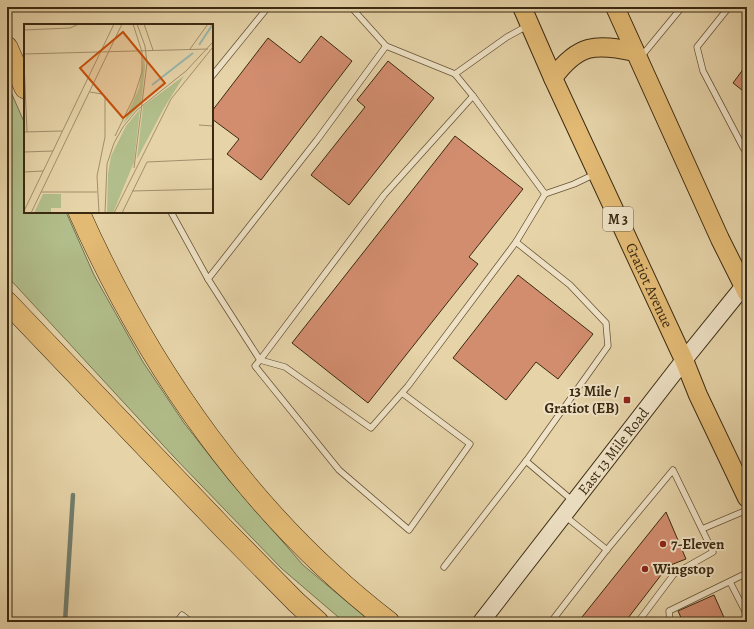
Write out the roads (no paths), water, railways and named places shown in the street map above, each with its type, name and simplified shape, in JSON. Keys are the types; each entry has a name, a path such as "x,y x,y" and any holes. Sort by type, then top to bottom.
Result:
{"highway":[{"path":"7,47 24,86"},
{"path":"79,213 98,254 144,338 176,390 216,445 265,505 312,556 334,577 389,622"},
{"path":"12,307 226,531 296,602 318,622"}],"main road":[{"name":"Gratiot Avenue","path":"522,7 553,78 684,360 698,395 747,498"},
{"path":"615,7 720,239 746,287"},
{"path":"553,78 563,64 573,55 584,50 600,47 616,48 637,56"},
{"name":"East 13 Mile Road","path":"481,622 684,360 746,287"}],"lane":[{"path":"213,75 268,7"},
{"path":"351,7 386,46 455,74 545,194"},
{"path":"637,56 682,7"},
{"path":"729,7 698,47 703,71 744,149 747,152"},
{"path":"455,74 507,36 530,25"},
{"path":"208,279 317,140 386,46"},
{"path":"402,393 470,444 409,530 339,470 256,366 384,195 473,96"},
{"path":"172,213 208,279 260,360 285,367 371,428 402,393 516,242 545,194 574,184 597,173"},
{"path":"444,567 526,461 608,346 606,323 570,284 516,242"},
{"path":"526,461 575,502"},
{"path":"551,622 607,550 673,470 713,552 674,574 638,622"},
{"path":"702,528 747,510"},
{"path":"564,516 607,550"},
{"path":"670,622 668,611 747,573"},
{"path":"730,582 747,615"},
{"path":"177,622 182,615 191,622"}],"waterway":[{"path":"65,622 73,495"}],"place":[{"name":"13 Mile / Gratiot (EB)","path":"627,400"},
{"name":"7-Eleven","path":"663,544"},
{"name":"Wingstop","path":"645,569"}]}
